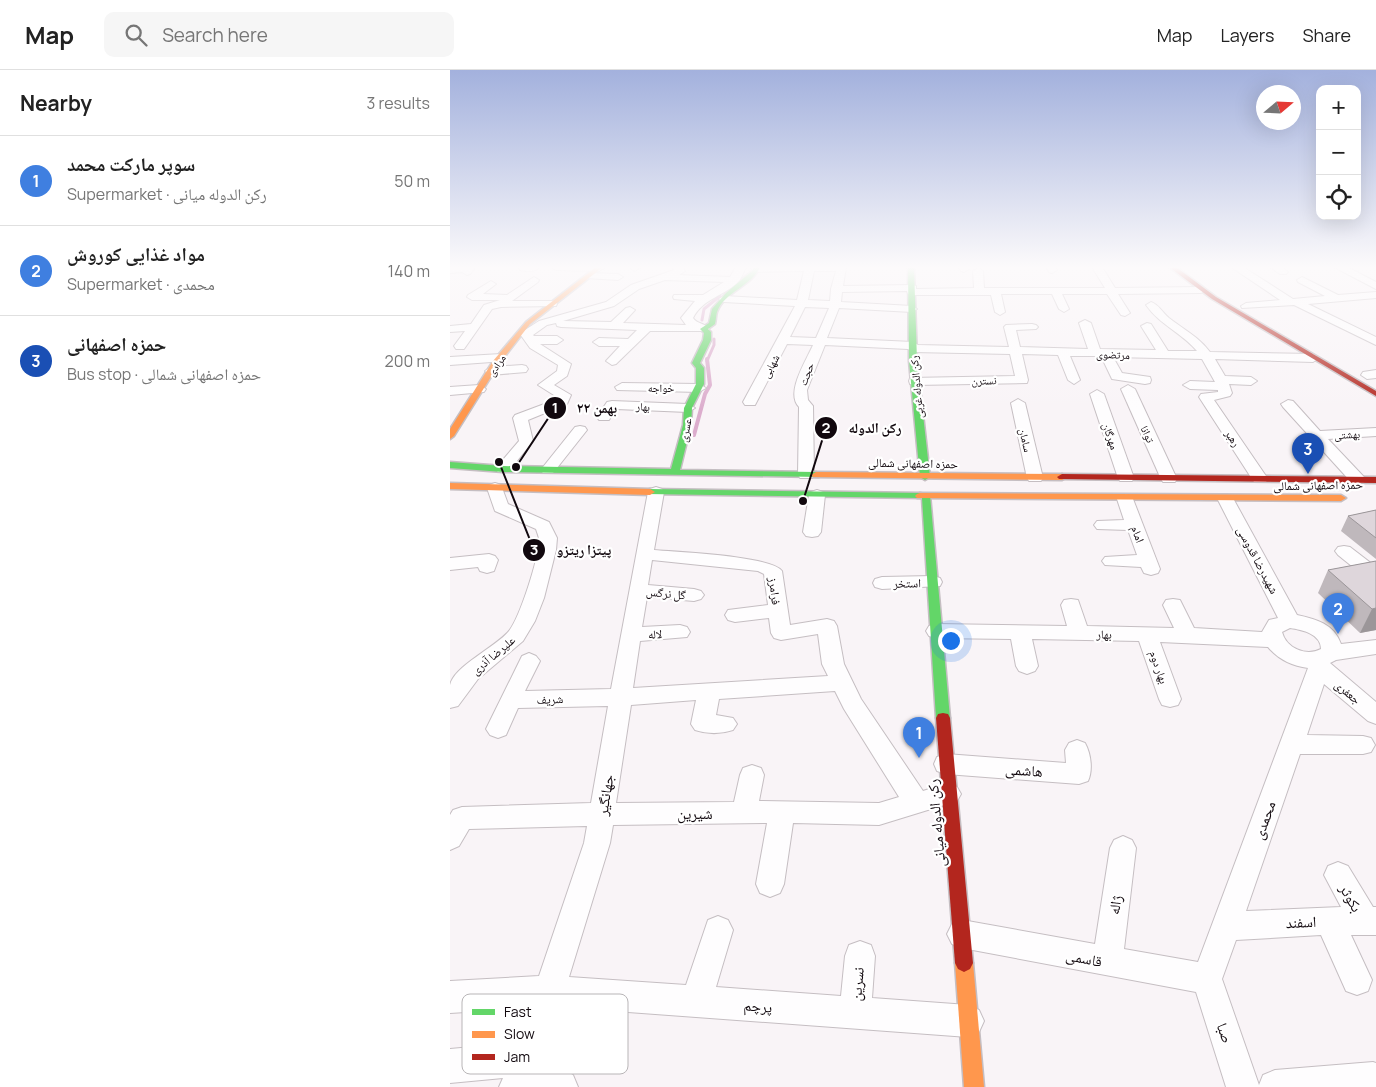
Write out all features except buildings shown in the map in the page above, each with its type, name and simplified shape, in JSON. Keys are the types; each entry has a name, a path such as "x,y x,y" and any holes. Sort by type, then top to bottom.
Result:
{"main road":[{"name":"مرادی","path":"450,436 496,365 528,323 539,314"},
{"path":"699,388 700,368 696,364 707,340 708,332 703,329 712,324 713,314"},
{"name":"رکن الدوله غربی","path":"912,314 915,381 926,477"},
{"path":"1241,314 1376,394"},
{"path":"1261,314 1373,376"},
{"name":"عسری","path":"675,472 687,425 688,408 699,388"},
{"name":"حمزه اصفهانی شمالی","path":"450,466 503,469 926,477 1376,480"},
{"path":"707,493 716,492 729,485 731,481 726,473"},
{"path":"764,494 758,492 753,485 758,478 771,474"},
{"name":"حمزه اصفهانی شمالی","path":"450,486 927,497 1226,500 1356,498"},
{"name":"رکن الدوله میانی","path":"927,497 948,794 962,934 974,1087"}],"street":[{"path":"460,346 474,327 483,320 485,314"},
{"path":"503,469 526,441 520,418 551,407 562,401 564,395 545,385 563,373 566,364 534,345 526,334 543,324 575,314"},
{"path":"613,327 626,314"},
{"path":"688,314 687,318 692,325 703,329"},
{"name":"شهابی","path":"750,402 796,314"},
{"name":"حجت","path":"806,475 806,406 801,402 800,390 831,314"},
{"path":"1160,314 1165,321 1194,340 1202,348 1221,383"},
{"path":"1320,314 1376,341"},
{"path":"528,323 703,329"},
{"path":"1085,323 1100,354 1117,376 1145,380"},
{"path":"1147,326 1165,355"},
{"path":"450,329 474,327"},
{"path":"1015,351 1010,327 1032,327"},
{"path":"612,361 646,328"},
{"path":"530,340 557,340"},
{"name":"مرتضوی","path":"784,340 1100,354 1313,358"},
{"path":"599,342 631,343"},
{"name":"نسترن","path":"915,381 1022,380 1015,351"},
{"path":"1063,352 1074,380"},
{"path":"452,365 496,365 522,369"},
{"path":"1190,385 1250,381"},
{"name":"رهبر","path":"1221,383 1225,393 1223,395 1206,397 1260,479"},
{"name":"خواجه","path":"623,387 699,388"},
{"path":"450,391 479,389"},
{"name":"توانا","path":"1128,389 1169,479"},
{"name":"مهرگان","path":"1096,394 1126,478"},
{"name":"سامان","path":"1018,403 1035,478"},
{"name":"بهشتی","path":"1288,404 1319,435 1358,480"},
{"name":"بهار","path":"604,417 612,405 688,408"},
{"path":"548,470 580,430"},
{"name":"بهشتی","path":"1319,435 1376,432"},
{"name":"علیرضا آذری","path":"450,700 470,673 516,636 525,621 534,598 547,550 548,538 543,526 500,507 495,488"},
{"name":"جهانگیر","path":"548,994 597,844 644,554 656,492"},
{"path":"812,532 817,495"},
{"name":"امام","path":"1112,563 1150,565 1125,499"},
{"name":"شهیدرضا قدوسی","path":"1226,500 1290,621"},
{"path":"1103,525 1135,525"},
{"path":"1344,550 1376,576"},
{"name":"فرامرز","path":"644,554 761,566 773,571 781,633 827,626 833,664 852,703 917,803"},
{"path":"450,564 489,560 487,567"},
{"name":"استخر","path":"882,583 933,582"},
{"name":"گل نرگس","path":"638,590 694,596"},
{"path":"1071,605 1079,633"},
{"path":"1173,605 1187,635"},
{"path":"736,615 778,610"},
{"path":"1323,660 1330,641 1325,635 1310,625 1290,621 1276,624 1272,628 1270,634 1272,640 1283,652 1301,659 1323,660 1376,647"},
{"name":"بهار","path":"936,631 1187,635 1272,640"},
{"name":"لاله","path":"631,635 680,632"},
{"path":"1020,632 1026,666"},
{"name":"بهار دوم","path":"1147,635 1170,699"},
{"name":"جعفری","path":"1323,660 1376,715"},
{"name":"محمدی","path":"1207,979 1323,660"},
{"path":"498,729 529,661"},
{"path":"621,697 842,683"},
{"path":"708,691 703,724 725,724"},
{"name":"شریف","path":"510,700 621,697"},
{"path":"1292,744 1363,745"},
{"name":"هاشمی","path":"946,764 1079,774 1077,750"},
{"path":"744,813 752,775"},
{"name":"شیرین","path":"450,838 462,818 782,812 878,814 948,794"},
{"path":"770,884 782,812"},
{"name":"ژاله","path":"1107,962 1123,848"},
{"name":"بکوثر","path":"1338,875 1370,921"},
{"path":"1329,921 1357,980"},
{"name":"اسفند","path":"1226,926 1370,921"},
{"path":"696,1002 718,930"},
{"name":"قاسمی","path":"962,934 1207,979"},
{"name":"نسرین","path":"855,1012 860,956"},
{"name":"صبا","path":"1207,979 1243,1087"},
{"name":"پرچم","path":"500,994 549,991 589,994"},
{"name":"پرچم","path":"628,997 968,1021"},
{"path":"521,1077 561,1087"},
{"path":"1275,1087 1373,1079 1376,1086"}],"waterway":[{"path":"702,320 703,314"},
{"path":"707,361 714,345 714,339"},
{"path":"694,435 705,394 710,385 707,361"}],"traffic: fast":[{"path":"675,472 687,425 688,408 700,384 700,368 696,363 707,340 708,332 703,329 712,324 713,314"},
{"path":"912,314 913,361 925,477"},
{"path":"450,465 503,469 816,475"},
{"path":"650,492 920,496"},
{"path":"927,497 943,718"}],"traffic: slow":[{"path":"450,436 496,363 528,323 539,314"},
{"path":"816,475 1062,477"},
{"path":"450,486 650,492"},
{"path":"920,496 1341,498"},
{"path":"964,963 974,1087"}],"traffic: jam":[{"path":"1242,314 1376,394"},
{"path":"1062,477 1376,480"},
{"path":"943,718 964,963"}],"place":[{"name":"پیتزا ریتزو","path":"499,462"},
{"name":"۲۲ بهمن","path":"516,467"},
{"name":"حمزه اصفهانی","path":"1308,474"},
{"name":"رکن الدوله","path":"803,501"},
{"name":"مواد غذایی کوروش","path":"1338,634"},
{"name":"سوپر مارکت محمد","path":"919,758"}]}
